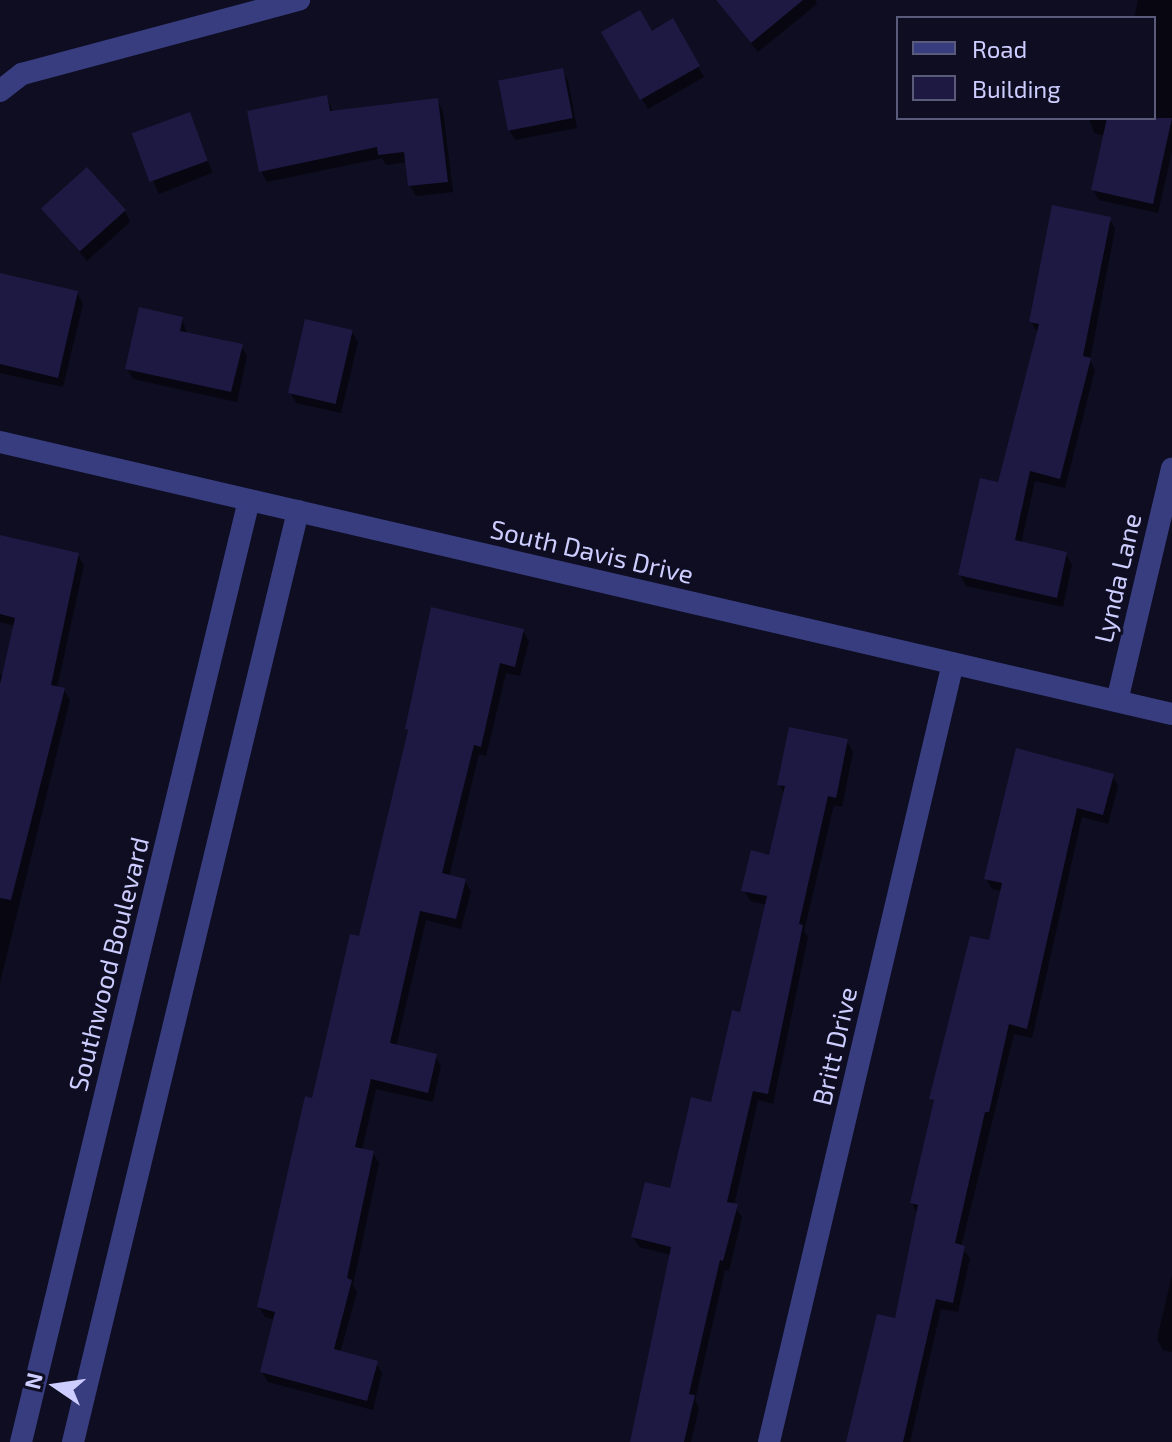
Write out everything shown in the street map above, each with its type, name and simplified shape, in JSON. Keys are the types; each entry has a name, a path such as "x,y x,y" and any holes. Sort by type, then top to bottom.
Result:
{"street":[{"path":"0,91 22,74 299,0"},
{"name":"South Davis Drive","path":"0,442 1172,714"},
{"name":"Lynda Lane","path":"1117,701 1172,468"},
{"name":"Southwood Boulevard","path":"21,1442 249,500"},
{"path":"73,1442 298,511"},
{"name":"Britt Drive","path":"769,1442 953,663"}],"building":[{"path":"716,0 803,0 751,43"},
{"path":"640,10 652,31 673,18 700,66 640,100 601,32"},
{"path":"563,68 573,118 508,131 498,81"},
{"path":"327,95 330,111 438,98 448,182 408,186 404,152 378,155 377,147 259,172 247,111"},
{"path":"190,112 208,161 150,182 132,133"},
{"path":"1172,118 1153,204 1091,190 1107,120"},
{"path":"87,167 126,210 80,252 41,208"},
{"path":"1052,205 1111,217 1083,356 1091,358 1060,479 1030,471 1015,540 1067,552 1057,598 958,575 980,478 998,482 1039,324 1029,322"},
{"path":"0,273 78,291 58,378 0,364"},
{"path":"139,307 183,317 180,331 243,344 231,392 125,369"},
{"path":"305,319 353,330 336,404 288,393"},
{"path":"0,535 79,553 51,685 65,688 11,900 0,898 0,684 15,618 0,614"},
{"path":"431,607 524,629 515,667 500,663 481,747 474,745 442,873 466,879 456,919 420,911 390,1043 437,1054 428,1093 371,1079 355,1147 374,1151 347,1278 352,1280 334,1349 378,1361 367,1401 260,1372 275,1312 257,1307 305,1096 312,1098 350,934 359,936 408,730 405,729"},
{"path":"789,727 848,739 836,798 828,796 799,924 803,925 768,1094 753,1091 727,1202 738,1204 723,1261 720,1260 689,1394 695,1395 684,1442 630,1442 671,1247 631,1237 645,1182 670,1188 691,1097 711,1102 732,1010 740,1012 767,896 741,891 751,850 769,855 785,786 777,785"},
{"path":"1016,748 1114,774 1103,815 1077,808 1027,1029 1009,1024 989,1112 985,1112 955,1243 965,1246 953,1303 936,1299 903,1442 846,1442 877,1314 895,1318 918,1205 910,1203 934,1100 929,1099 970,936 989,940 1002,883 984,879"}]}
